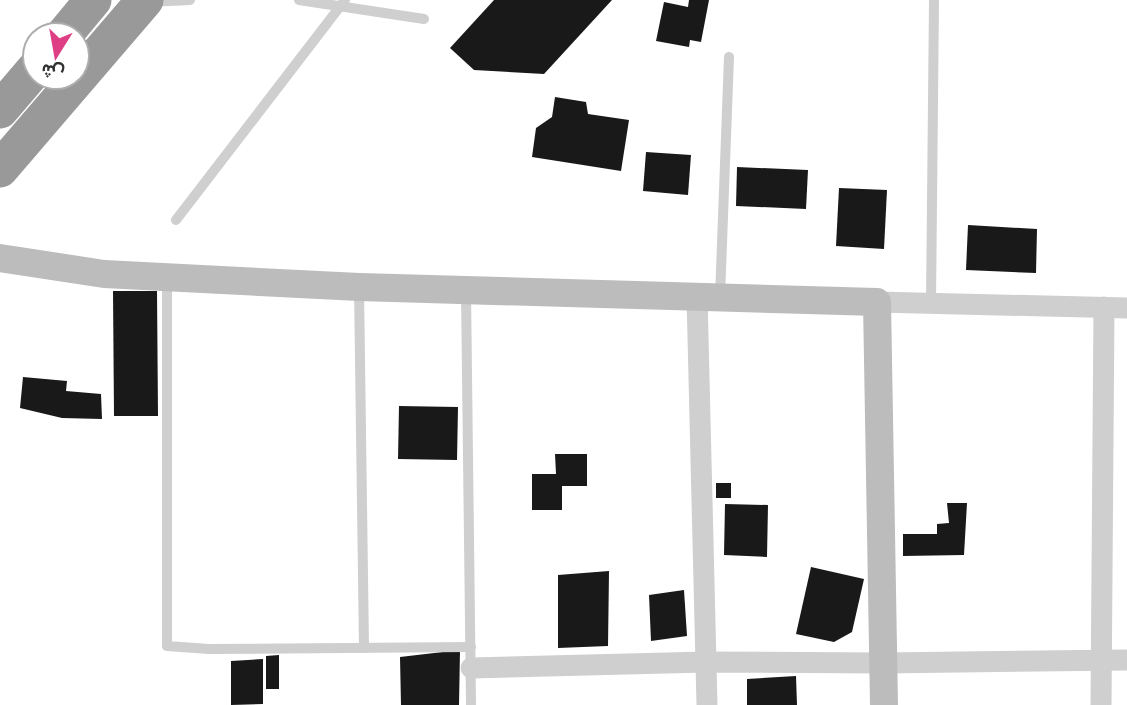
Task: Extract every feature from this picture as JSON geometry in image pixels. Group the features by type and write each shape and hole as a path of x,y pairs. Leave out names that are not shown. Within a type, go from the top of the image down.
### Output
{"highway":[{"path":"76,21 93,0"},
{"path":"0,169 143,1"},
{"path":"0,110 21,85"}],"street":[{"path":"0,258 104,274 359,287 1127,308"},
{"path":"707,705 708,296"},
{"path":"877,302 884,705"},
{"path":"1101,705 1104,307"},
{"path":"471,657 884,663 1127,660"}],"lane":[{"path":"143,1 190,0"},
{"path":"299,0 343,3 424,19"},
{"path":"931,303 934,0"},
{"path":"176,220 343,3"},
{"path":"708,296 730,57"},
{"path":"167,276 167,646 209,649 364,648 471,657"},
{"path":"359,287 364,648"},
{"path":"466,290 471,705"}],"building":[{"path":"494,0 612,0 544,74 474,70 450,48"},
{"path":"689,0 709,0 701,42 690,40 689,47 656,41 664,2 688,7"},
{"path":"555,97 586,102 588,114 629,120 621,171 532,157 536,128 552,117"},
{"path":"646,152 691,155 688,195 643,191"},
{"path":"737,167 808,170 806,209 736,206"},
{"path":"839,188 887,190 884,249 836,246"},
{"path":"968,225 1037,229 1036,273 966,270"},
{"path":"113,291 157,291 158,416 114,416"},
{"path":"23,377 67,381 66,391 101,394 102,419 62,418 20,408"},
{"path":"399,406 458,407 457,460 398,459"},
{"path":"555,454 587,454 587,486 562,486 562,510 532,510 532,474 556,474"},
{"path":"716,483 731,483 731,498 716,498"},
{"path":"947,503 967,503 964,555 903,556 903,534 937,534 937,524 949,523"},
{"path":"725,504 768,505 767,557 724,555"},
{"path":"811,567 864,579 852,632 834,642 796,634"},
{"path":"609,571 608,646 558,648 558,575"},
{"path":"684,590 687,636 651,641 649,595"},
{"path":"460,650 459,705 401,705 400,657"},
{"path":"279,655 279,689 266,689 266,656"},
{"path":"263,659 263,704 231,705 231,661"},
{"path":"796,676 797,705 747,705 747,679"}]}
